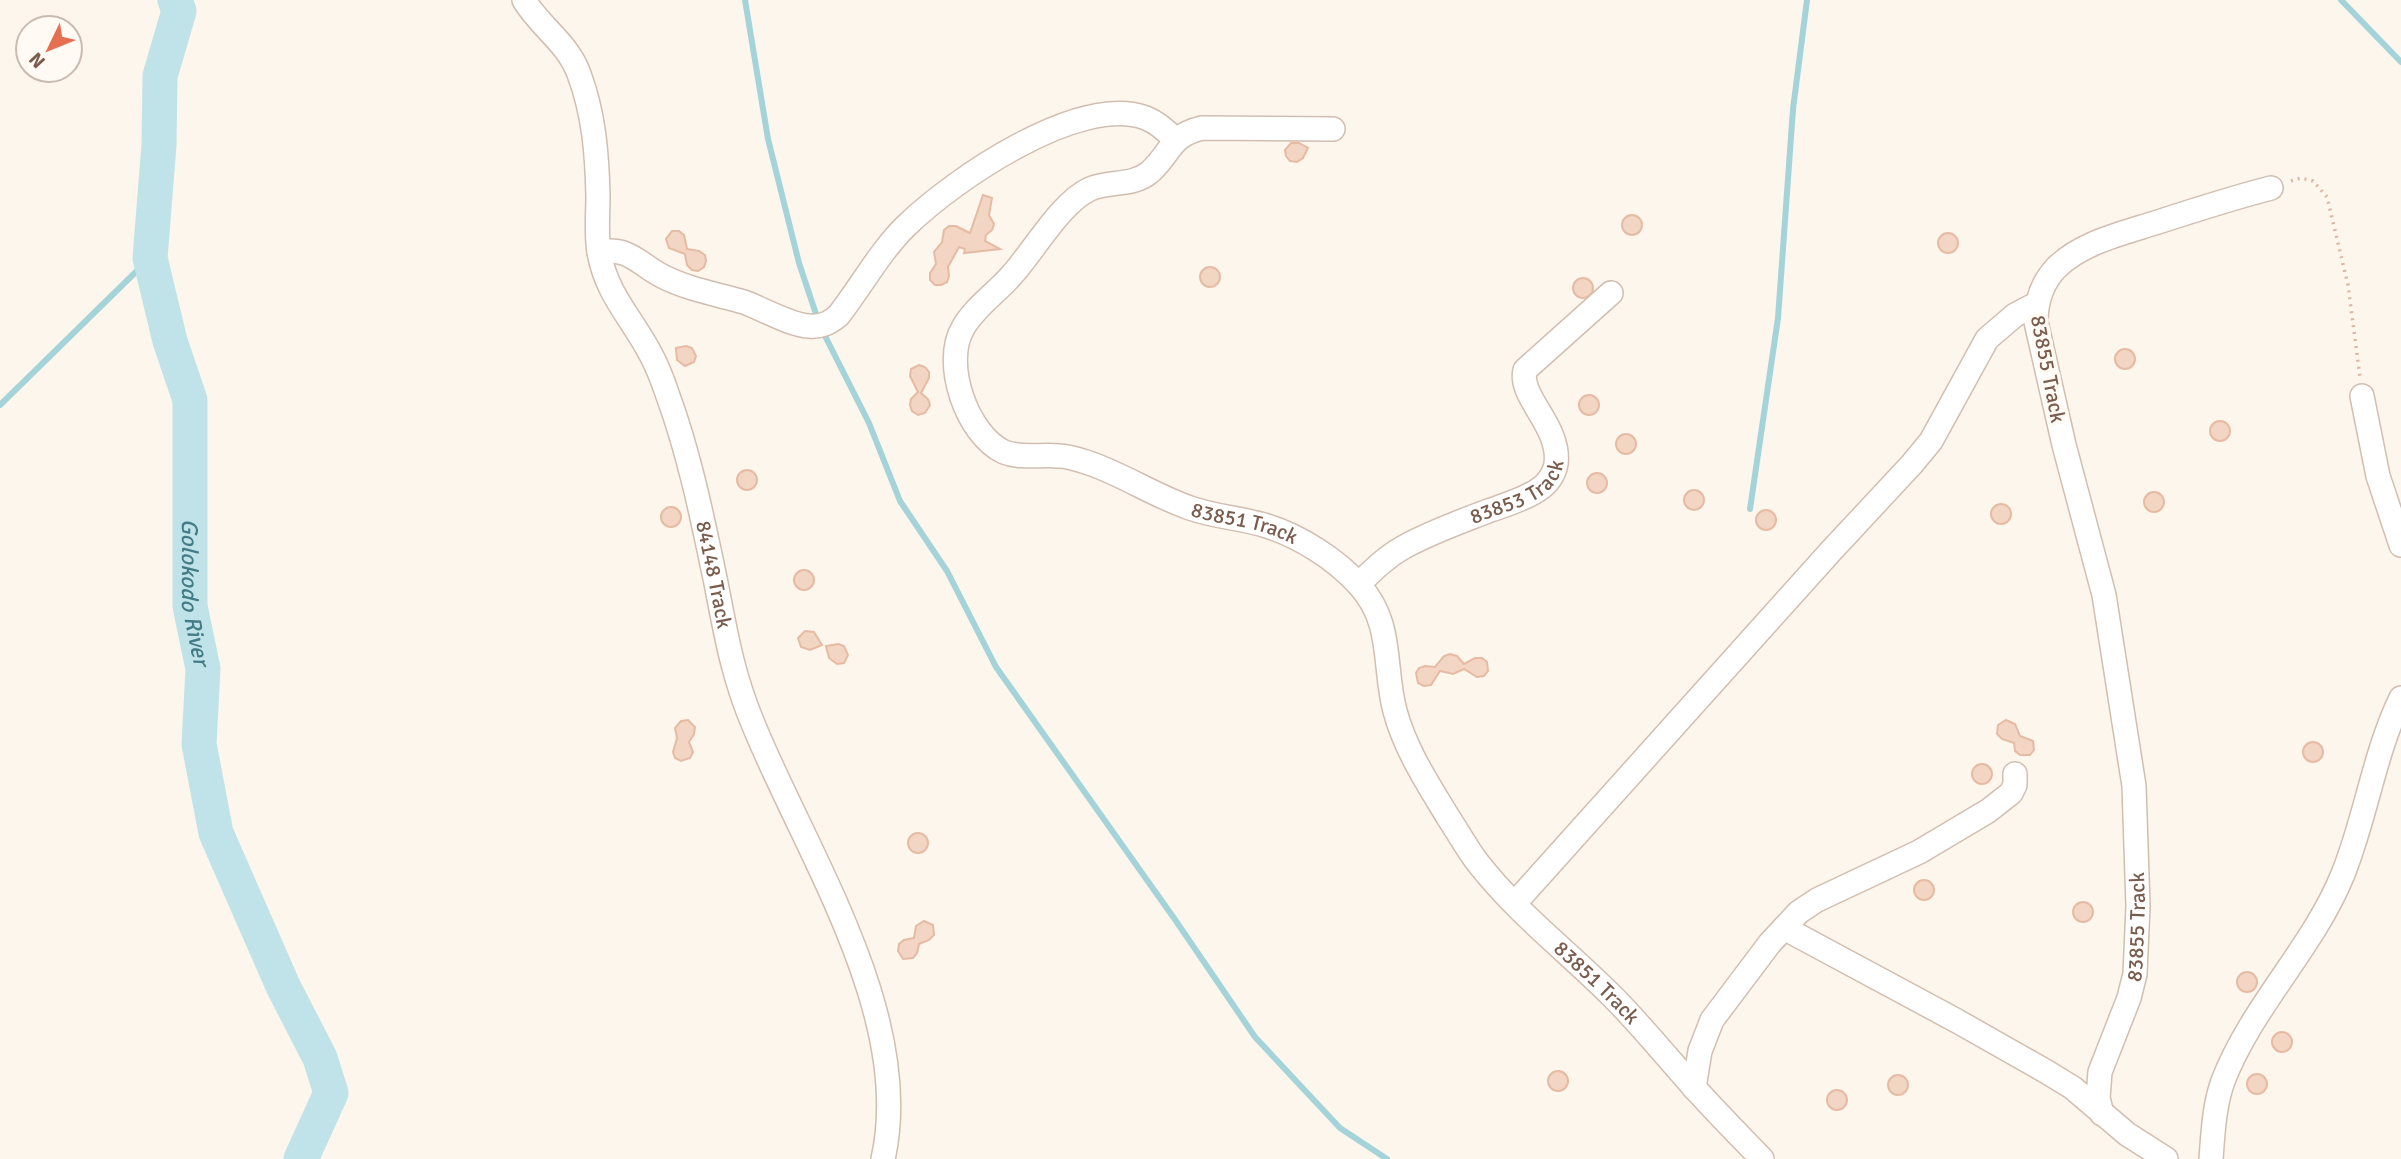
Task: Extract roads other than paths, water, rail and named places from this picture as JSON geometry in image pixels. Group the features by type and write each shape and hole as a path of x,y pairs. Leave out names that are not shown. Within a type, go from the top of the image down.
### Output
{"street":[{"name":"84148 Track","path":"524,0 568,52 586,93 596,144 599,252 614,298 649,351 668,397 698,505 735,679 754,729 801,826 847,931 878,1018 888,1087 883,1159"},
{"path":"599,252 625,252 662,276 806,326 820,326 829,324 838,316 907,225 991,162 1044,131 1069,121 1089,117 1145,117 1163,127 1175,140 1185,132 1202,128 1333,129"},
{"name":"83851 Track","path":"1175,140 1148,173 1134,181 1104,184 1079,196 1025,261 961,330 955,352 956,372 967,410 986,440 1004,452 1020,456 1059,456 1081,460 1194,510 1266,526 1310,545 1359,584 1372,603 1382,627 1388,649 1395,712 1414,760 1477,862 1515,903 1612,997 1762,1159"},
{"name":"83855 Track","path":"2102,1114 2098,1098 2101,1072 2129,998 2135,974 2138,906 2135,797 2104,595 2064,445 2036,322 2036,304 2057,267 2083,250 2115,236 2271,188"},
{"name":"83853 Track","path":"1359,584 1379,563 1405,546 1524,497 1546,483 1556,464 1555,446 1548,424 1526,386 1523,377 1525,370 1611,293"},
{"path":"1515,903 1831,551 1913,464 1931,441 1987,339 2015,315 2036,304"},
{"path":"2362,396 2378,476 2401,545"},
{"path":"2211,1159 2214,1118 2222,1083 2262,1006 2325,909 2343,874 2381,748 2401,698"},
{"path":"1694,1088 1700,1051 1712,1020 1799,912 1817,900 1919,852 1988,811 2011,793 2015,785 2015,774"},
{"path":"1784,928 2004,1046 2073,1088 2102,1114 2166,1159"}],"waterway":[{"name":"Golokodo River","path":"175,0 179,11 160,76 159,145 150,258 170,341 190,400 190,606 203,669 199,744 216,833 283,986 320,1058 331,1093 301,1159"},
{"path":"745,0 768,139 799,263 818,320"},
{"path":"1750,509 1778,318 1793,109 1807,0"},
{"path":"2341,0 2401,62"},
{"path":"0,405 150,258"},
{"path":"822,330 869,423 900,501 947,571 996,667 1255,1037 1340,1128 1387,1159"}]}
